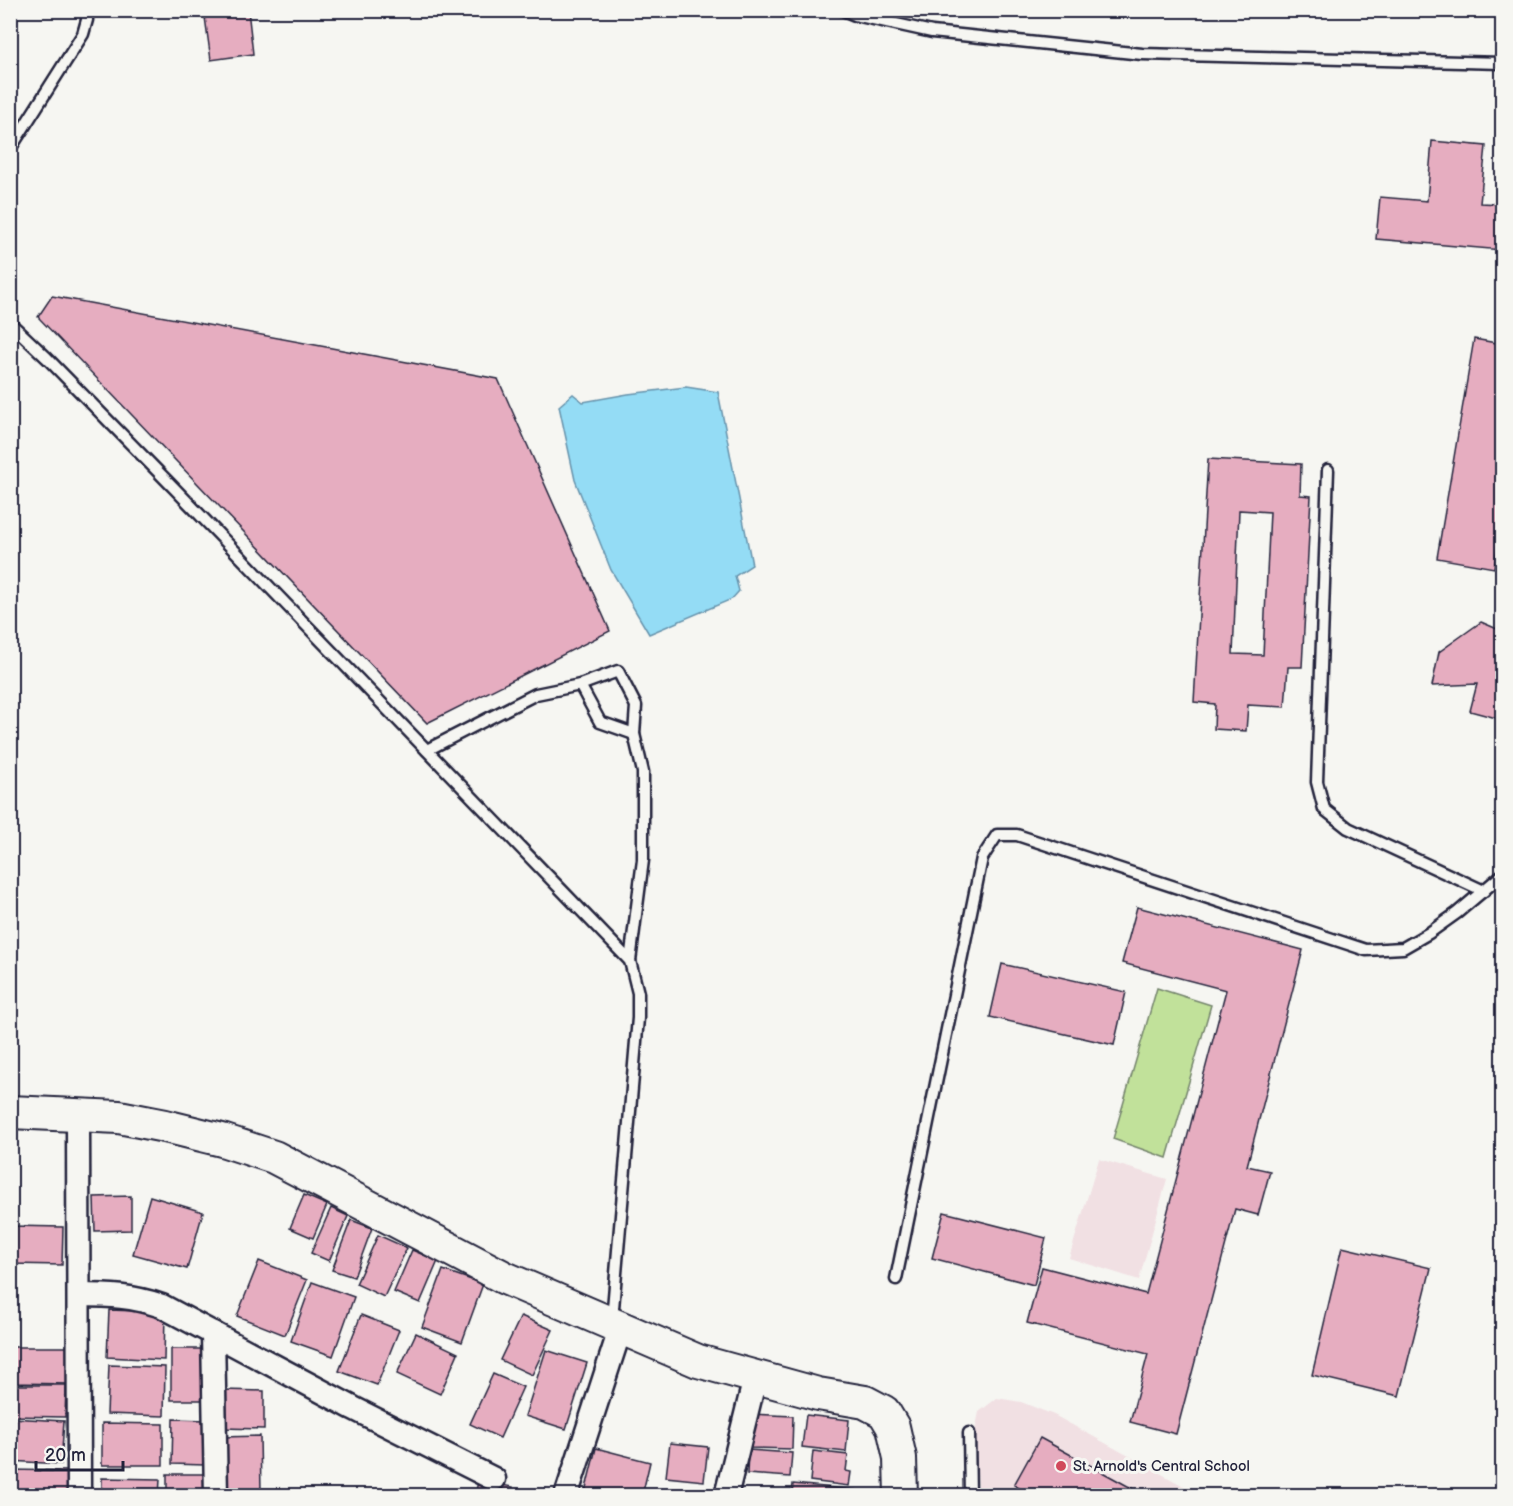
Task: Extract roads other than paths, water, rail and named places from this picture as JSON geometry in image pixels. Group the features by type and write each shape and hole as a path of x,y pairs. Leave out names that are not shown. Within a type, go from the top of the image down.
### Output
{"street":[{"path":"10,1112 119,1117 222,1140 274,1157 505,1278 698,1361 818,1394 864,1402 884,1412 894,1427 900,1458 902,1496"},
{"path":"78,1116 79,1496"},
{"path":"79,1295 117,1295 162,1306 494,1479"},
{"path":"566,1496 616,1325"},
{"path":"213,1333 216,1496"},
{"path":"726,1496 755,1378"}],"lane":[{"path":"10,149 83,34 87,10"},
{"path":"843,10 855,15 932,32 1142,54 1503,63"},
{"path":"10,323 103,415 630,961"},
{"path":"1328,470 1317,782 1324,809 1348,828 1484,891"},
{"path":"427,750 536,694 580,685 618,671 636,706 634,734 643,772 643,860 630,961 638,993 638,1018 616,1325"},
{"path":"580,685 600,722 634,734"},
{"path":"896,1279 982,858 997,835 1017,835 1366,950 1403,948 1457,913 1503,875"},
{"path":"969,1433 970,1496"}],"water":[{"path":"686,387 718,392 752,565 735,576 739,591 732,599 649,634 611,570 575,480 559,406 573,394 583,402"}],"place":[{"name":"St. Arnold's Central School","path":"1061,1466"}]}
